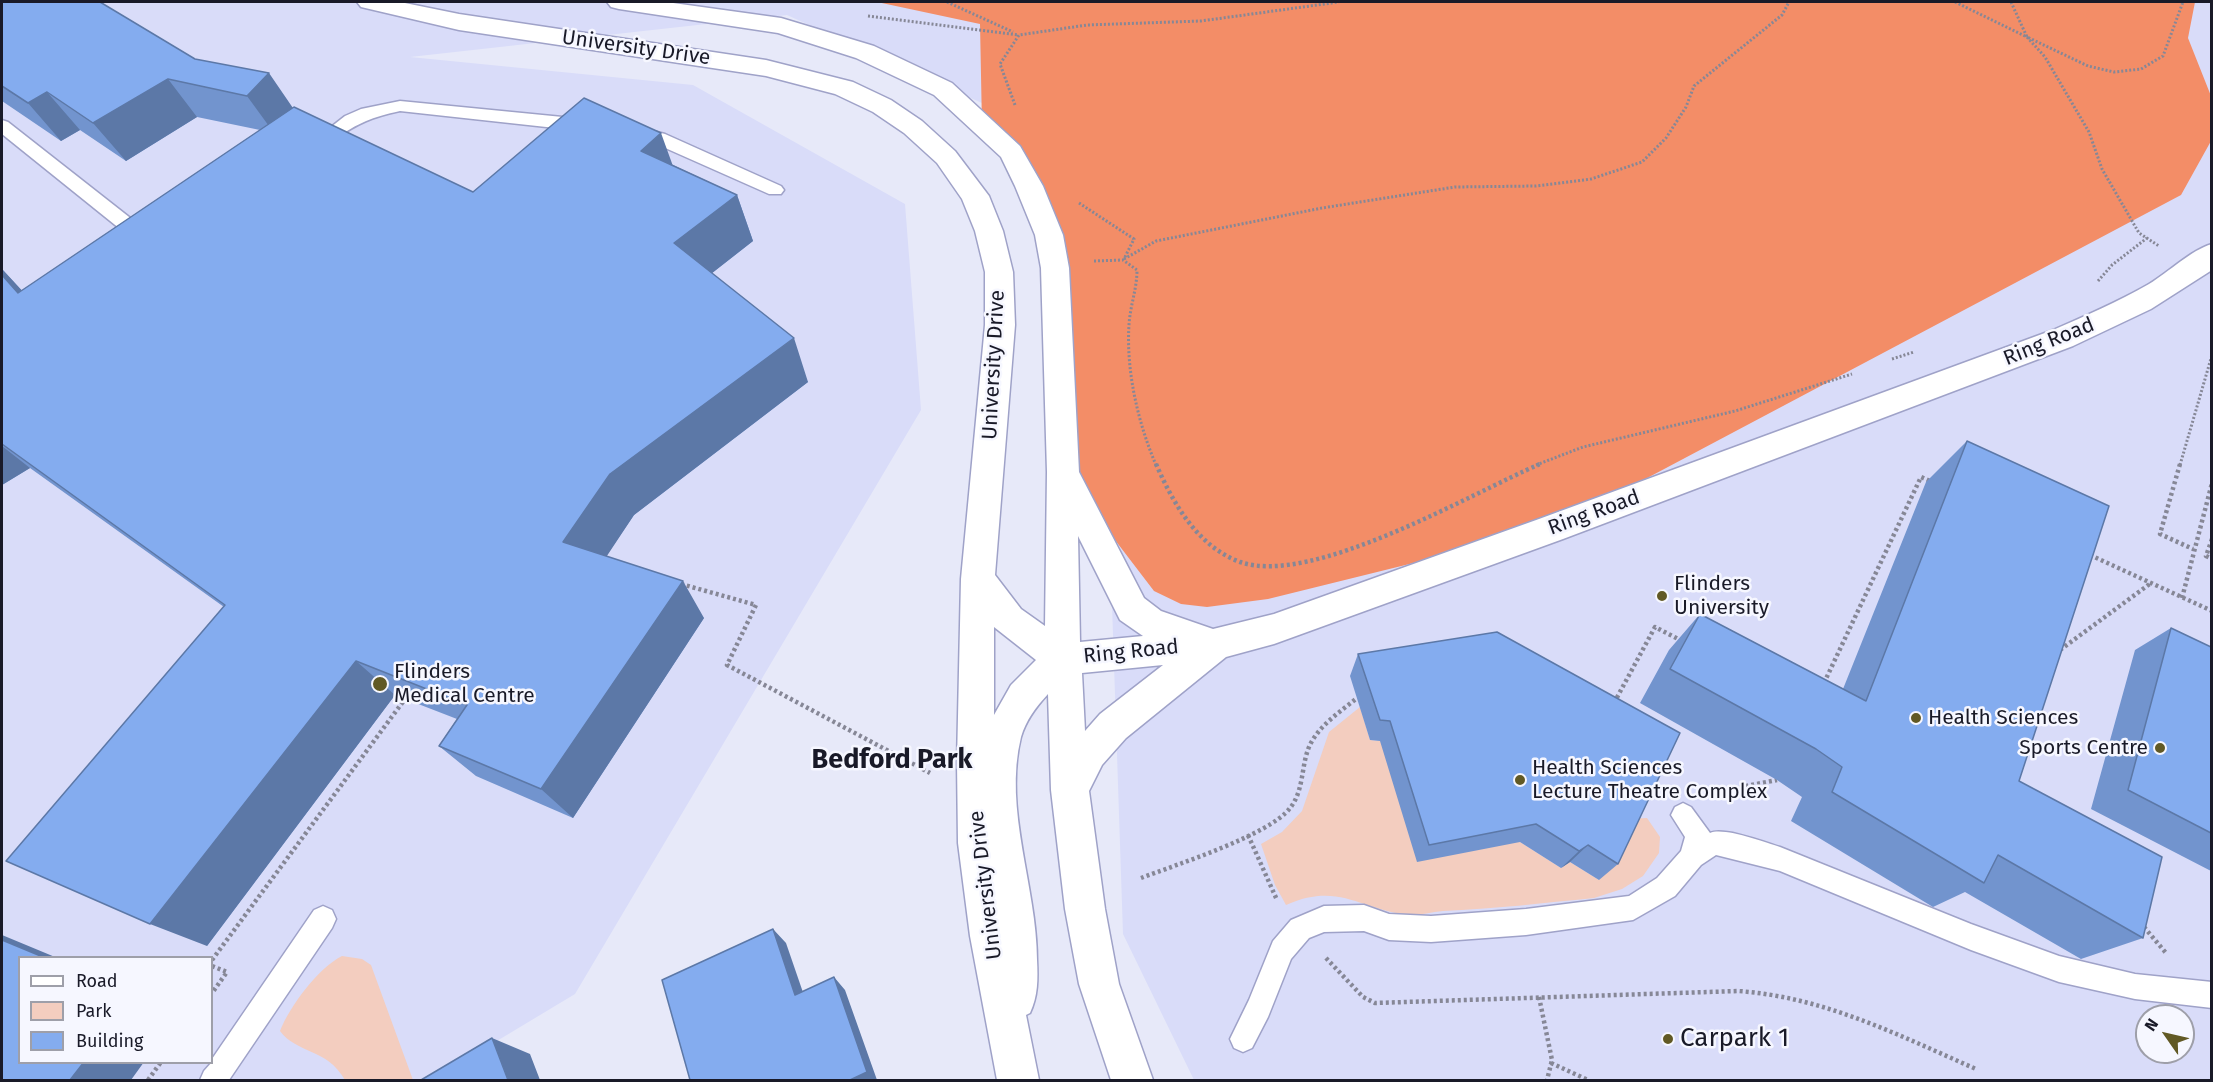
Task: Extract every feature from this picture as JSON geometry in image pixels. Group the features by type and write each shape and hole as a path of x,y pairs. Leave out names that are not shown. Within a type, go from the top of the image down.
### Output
{"street":[{"name":"University Drive","path":"369,2 459,22 691,55 802,75 844,88 882,106 913,127 946,157 975,196 989,231 999,272 1000,325 978,579 977,843 990,936 1017,1072"},
{"name":"University Drive","path":"619,2 781,26 865,52 943,89 1011,152 1029,186 1049,235 1055,268 1063,472 1061,601 1070,790 1085,909 1099,984 1132,1080"},
{"name":"Ring Road","path":"978,579 1009,620 1063,659 1216,644 1285,626 2063,338 2129,308 2204,261"},
{"path":"1063,472 1132,609 1150,623 1216,644"},
{"path":"1070,790 1089,753 1113,726 1216,644"},
{"path":"1017,1072 1017,944 1001,819 998,772 1003,738 1012,713 1032,684 1063,659"}],"lane":[{"path":"304,153 351,120 367,113 400,106 597,127"},
{"path":"2,126 162,253"},
{"path":"620,129 659,138 775,190"},
{"path":"1683,814 1698,834 1692,857"},
{"path":"1243,1039 1259,1008 1282,950 1300,929 1324,918 1364,918 1389,927 1431,929 1526,922 1633,908 1666,887 1692,857 1714,843 1744,847 1788,860 1958,931 2060,969 2166,991 2211,995"},
{"path":"213,1080 323,919"}],"path":[{"path":"947,2 1019,35 1088,25 1202,21 1339,2"},
{"path":"1123,260 1156,241 1322,208 1455,187 1536,186 1591,179 1642,162 1666,138 1686,107 1694,86 1759,31 1782,15 1789,2"},
{"path":"1955,2 2088,66 2114,72 2141,69 2163,56 2183,2"},
{"path":"2011,2 2027,37 2045,57 2063,85 2089,132 2102,169 2139,233 2204,261"},
{"path":"1016,108 1000,64 1019,35"},
{"path":"1077,202 1091,213 1121,227 1134,239 1123,260"},
{"path":"2097,281 2112,265 2147,238"},
{"path":"1055,268 1104,258 1123,260 1137,270 1138,288 1131,307 1129,332 1136,398 1145,434 1158,468 1183,514 1203,539 1226,555 1254,566 1291,566 1348,550 1572,451 1793,395 1858,372"},
{"path":"1887,362 1924,349"},
{"path":"2193,549 2160,534 2211,355"},
{"path":"1822,688 1921,477 1931,482"},
{"path":"2182,598 2211,483"},
{"path":"2211,539 2206,556 2211,559"},
{"path":"2088,554 2211,611"},
{"path":"679,583 756,605 727,665 930,773"},
{"path":"2058,652 2151,583"},
{"path":"1610,711 1655,627 1686,644"},
{"path":"1141,878 1248,835 1283,816 1297,796 1309,747 1317,734 1357,698"},
{"path":"213,959 405,699"},
{"path":"2141,921 2145,930 2173,960"},
{"path":"213,966 226,972 213,992"},
{"path":"1375,1004 1737,991 1777,994 1848,1014 1976,1069"},
{"path":"1539,997 1552,1060 1547,1080"},
{"path":"1551,1063 1588,1080"},
{"path":"148,1080 160,1064"}],"shaded area":[{"name":"Flinders University","path":"2,2 2211,2 2211,1080 1194,1080 1123,934 1100,245 1046,132 787,15 410,57 693,85 905,204 921,410 575,994 432,1080 2,1080"},
{"path":"877,2 2195,2 2188,38 2211,96 2211,141 2181,195 1551,529 1268,599 1207,607 1181,604 1154,591 1063,472 1049,235 982,126 980,24"}],"green space":[{"path":"1360,707 1370,740 1380,741 1520,842 1561,868 1570,862 1599,880 1629,819 1647,818 1660,837 1659,853 1643,876 1622,889 1594,898 1419,915 1393,912 1336,897 1305,898 1286,905 1275,885 1261,844 1282,832 1302,811 1329,732"},
{"path":"342,956 362,959 371,965 413,1080 345,1080 330,1062 295,1044 280,1031 291,1010 314,978"}],"building":[{"path":"2,2 100,2 195,59 269,73 247,96 168,79 93,123 47,92 28,103 2,86"},
{"path":"584,98 661,133 641,151 737,195 674,243 794,338 610,474 563,542 683,581 541,789 439,746 467,705 356,661 150,924 6,861 225,605 2,444 2,275 18,293 294,107 473,192"},
{"path":"1967,441 2109,506 2019,781 2162,857 2143,938 1998,855 1984,883 1832,792 1842,767 1816,749 1670,669 1700,614 1866,701"},
{"path":"2171,628 2211,647 2211,833 2128,790"},
{"name":"Health Sciences Lecture Theatre Complex","path":"1497,632 1680,733 1618,864 1588,845 1579,851 1536,824 1429,845 1390,721 1380,720 1358,654"},
{"path":"773,929 795,995 834,977 867,1072 850,1080 690,1080 662,980"},
{"path":"2,940 41,956 18,956 18,1064 82,1064 70,1080 2,1080"},
{"path":"492,1038 508,1080 421,1080"}],"place":[{"name":"Flinders University","path":"1662,596"},
{"name":"Flinders Medical Centre","path":"380,684"},
{"name":"Health Sciences","path":"1916,718"},
{"name":"Sports Centre","path":"2160,748"},
{"name":"Health Sciences Lecture Theatre Complex","path":"1520,780"},
{"name":"Carpark 1","path":"1668,1039"}],"district":[{"name":"Bedford Park","path":"892,760"}]}
